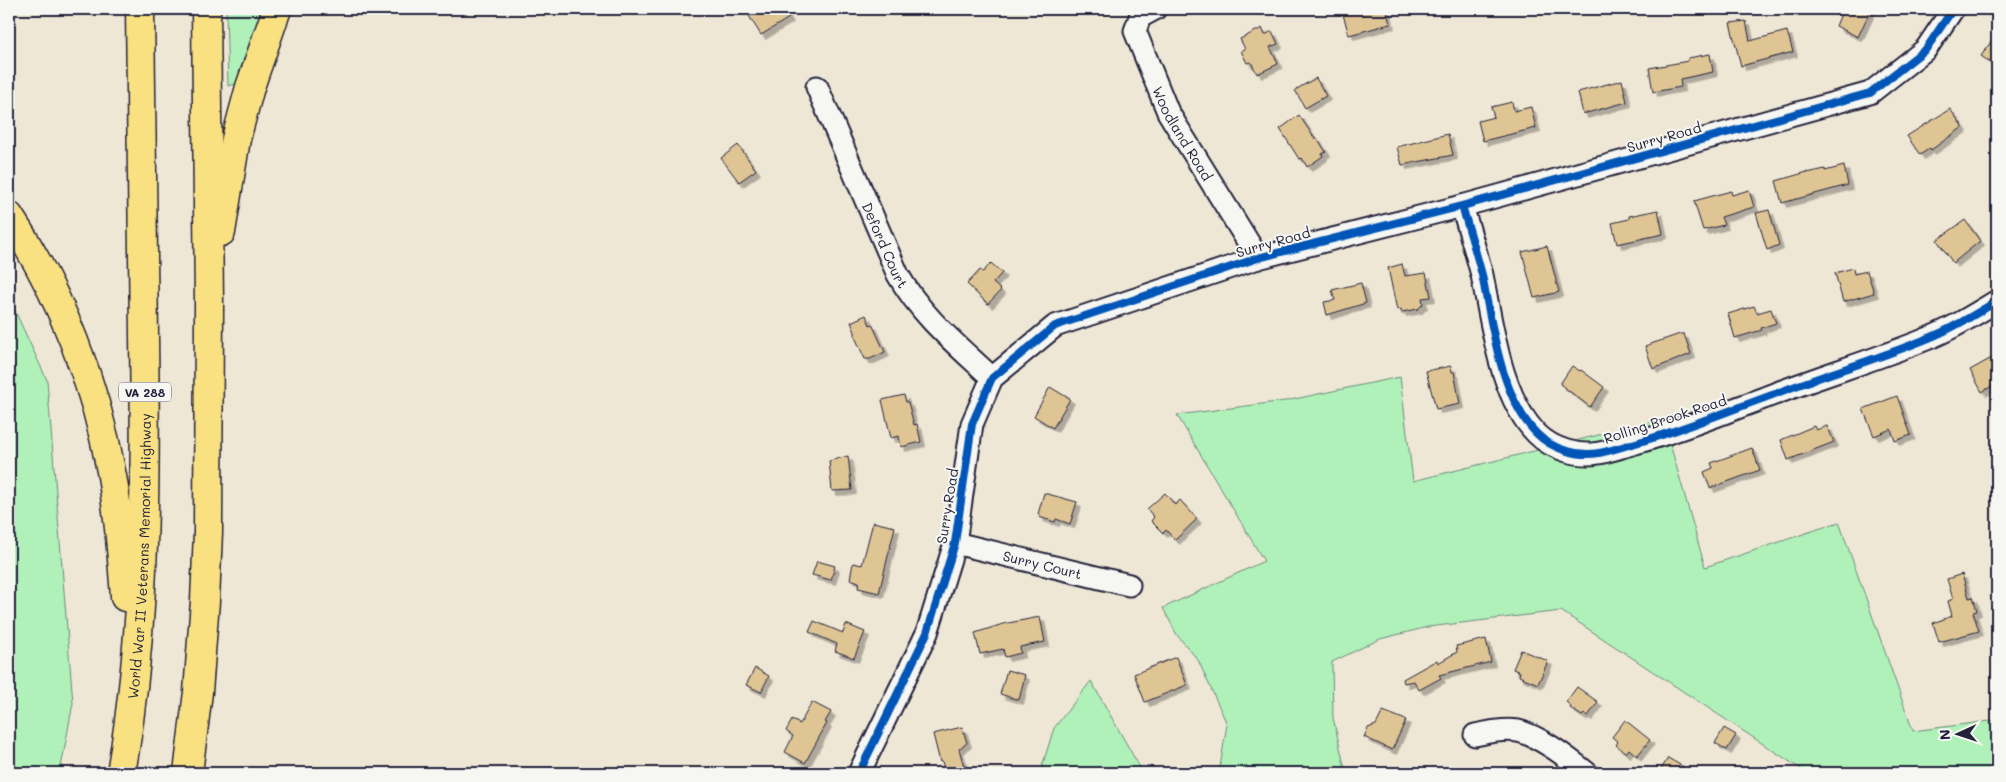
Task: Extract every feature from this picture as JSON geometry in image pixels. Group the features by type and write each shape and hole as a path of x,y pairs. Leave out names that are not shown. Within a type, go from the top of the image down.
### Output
{"highway":[{"name":"World War II Veterans Memorial Highway","path":"121,773 129,729 138,632 142,546 145,400 140,9"},
{"path":"188,773 198,692 205,601 208,512 209,305 206,9"},
{"path":"209,305 236,140 250,87 277,9"},
{"path":"9,216 37,261 61,313 96,408 114,487 120,526 125,600 138,632"}],"street":[{"name":"Woodland Road","path":"1155,9 1140,17 1135,31 1168,112 1258,258"},
{"name":"Surry Road","path":"859,773 927,633 955,543 972,424 992,378 1055,326 1258,258 1462,206 1870,92 1926,49 1953,9"},
{"name":"Deford Court","path":"817,87 898,275 928,318 992,378"},
{"name":"Rolling Brook Road","path":"1462,206 1481,273 1499,360 1509,387 1526,420 1537,434 1564,450 1581,454 1599,453 1655,438 1925,340 1997,301"},
{"name":"Surry Court","path":"955,543 1129,584"},
{"path":"1475,735 1496,730 1517,731 1534,737 1587,773"}],"green space":[{"path":"226,9 265,9 248,48 236,84 228,86"},
{"path":"9,298 47,380 73,703 60,773 9,773"},
{"path":"1400,377 1413,481 1663,419 1705,567 1839,522 1913,731 1997,720 1997,773 1807,773 1561,611 1428,627 1380,639 1332,662 1333,718 1346,773 1219,773 1227,724 1198,660 1177,635 1163,608 1264,561 1177,415 1285,401"},
{"path":"1091,681 1143,773 1040,773 1054,728"}],"building":[{"path":"761,9 784,9 789,18 761,35 749,16"},
{"path":"1351,9 1386,9 1390,24 1349,35 1342,11"},
{"path":"1843,9 1871,9 1858,37 1836,26"},
{"path":"1746,21 1750,41 1787,31 1793,52 1741,66 1730,23"},
{"path":"1262,28 1265,35 1272,31 1278,44 1270,47 1278,64 1257,74 1251,62 1247,63 1241,51 1245,49 1240,39"},
{"path":"1997,33 1997,67 1981,56"},
{"path":"1710,54 1713,72 1680,79 1681,87 1653,92 1649,68 1688,61 1688,58"},
{"path":"1316,78 1326,96 1305,108 1295,90"},
{"path":"1622,80 1627,102 1583,114 1578,92"},
{"path":"1512,102 1514,111 1531,107 1536,128 1483,141 1478,121 1494,117 1491,107"},
{"path":"1950,109 1963,127 1931,150 1930,148 1920,155 1907,136"},
{"path":"1299,115 1326,152 1307,167 1302,158 1299,159 1280,129"},
{"path":"1448,134 1453,155 1402,165 1397,147"},
{"path":"738,145 756,170 739,182 721,158"},
{"path":"1844,166 1848,185 1782,203 1776,181 1807,172 1825,169 1825,171"},
{"path":"1749,190 1754,207 1721,217 1724,225 1703,230 1694,201 1731,191 1732,195"},
{"path":"1658,210 1663,234 1617,244 1612,223 1629,219 1629,216"},
{"path":"1769,210 1779,245 1767,250 1756,213"},
{"path":"1965,220 1980,241 1953,263 1937,240"},
{"path":"1547,246 1559,292 1534,298 1522,252"},
{"path":"991,263 1002,273 993,283 1001,290 988,304 967,284 980,270 983,272"},
{"path":"1402,264 1405,276 1426,273 1431,297 1422,298 1423,304 1418,309 1402,312 1401,309 1397,310 1388,268"},
{"path":"1853,268 1854,274 1867,271 1874,293 1843,302 1835,273"},
{"path":"1361,283 1366,303 1327,315 1324,302 1335,300 1332,290"},
{"path":"1754,306 1757,313 1771,309 1776,323 1761,328 1762,330 1735,338 1728,314"},
{"path":"866,315 885,352 870,359 865,359 855,337 851,322"},
{"path":"1684,334 1691,354 1653,369 1645,346"},
{"path":"1997,355 1997,383 1982,392 1970,370"},
{"path":"1451,366 1452,372 1454,372 1460,404 1436,409 1426,371"},
{"path":"1572,366 1581,370 1604,387 1590,407 1560,384"},
{"path":"1050,387 1070,399 1053,428 1034,416"},
{"path":"904,395 906,402 908,402 914,425 917,424 921,442 901,447 899,436 891,438 882,400"},
{"path":"1897,396 1911,435 1895,441 1891,429 1874,436 1863,409"},
{"path":"1814,426 1816,430 1827,426 1834,442 1788,460 1781,440"},
{"path":"1752,448 1760,470 1710,488 1704,472 1713,468 1711,463"},
{"path":"848,456 852,490 832,491 829,461"},
{"path":"1044,493 1077,502 1070,524 1056,519 1055,522 1039,517 1040,515 1038,514"},
{"path":"1165,493 1175,505 1180,500 1197,519 1175,540 1166,530 1163,533 1151,521 1154,517 1147,509"},
{"path":"873,522 895,527 879,593 858,588 859,582 850,579 853,563 862,565"},
{"path":"817,561 835,566 831,580 812,575"},
{"path":"1962,574 1969,598 1973,597 1977,611 1973,612 1979,631 1939,642 1933,623 1952,616 1948,601 1953,599 1947,579"},
{"path":"1040,617 1045,642 1020,647 1021,653 1005,657 1003,649 980,654 975,633 1003,624"},
{"path":"814,621 843,633 846,624 865,632 854,658 835,651 837,644 809,632"},
{"path":"1486,639 1491,662 1439,675 1441,678 1419,690 1414,681 1404,683 1403,679 1437,660 1438,663 1457,652 1456,646"},
{"path":"1521,650 1548,661 1538,684 1519,676 1520,672 1513,669"},
{"path":"1176,657 1187,685 1145,702 1134,674"},
{"path":"755,668 769,676 761,692 746,685"},
{"path":"1007,670 1025,675 1019,700 1000,694"},
{"path":"1577,687 1598,702 1588,716 1584,714 1582,716 1570,708 1571,706 1566,702"},
{"path":"812,702 831,712 805,763 785,752 793,736 786,731 792,720 800,724"},
{"path":"1383,711 1406,720 1392,750 1364,737 1368,728 1376,725"},
{"path":"1625,720 1650,740 1637,756 1629,749 1626,753 1616,745 1618,742 1612,737"},
{"path":"962,727 967,743 959,749 965,770 945,773 942,761 940,762 933,734"},
{"path":"1724,728 1736,735 1727,750 1715,743"},
{"path":"1668,758 1694,773 1659,773"}],"cycle path":[{"path":"859,773 927,633 955,543 972,424 992,378 1055,326 1258,258 1462,206 1870,93 1926,49 1953,9"},
{"path":"1462,206 1482,275 1499,359 1514,400 1524,419 1537,434 1550,444 1574,453 1599,453 1698,423 1934,336 1997,301"}]}
